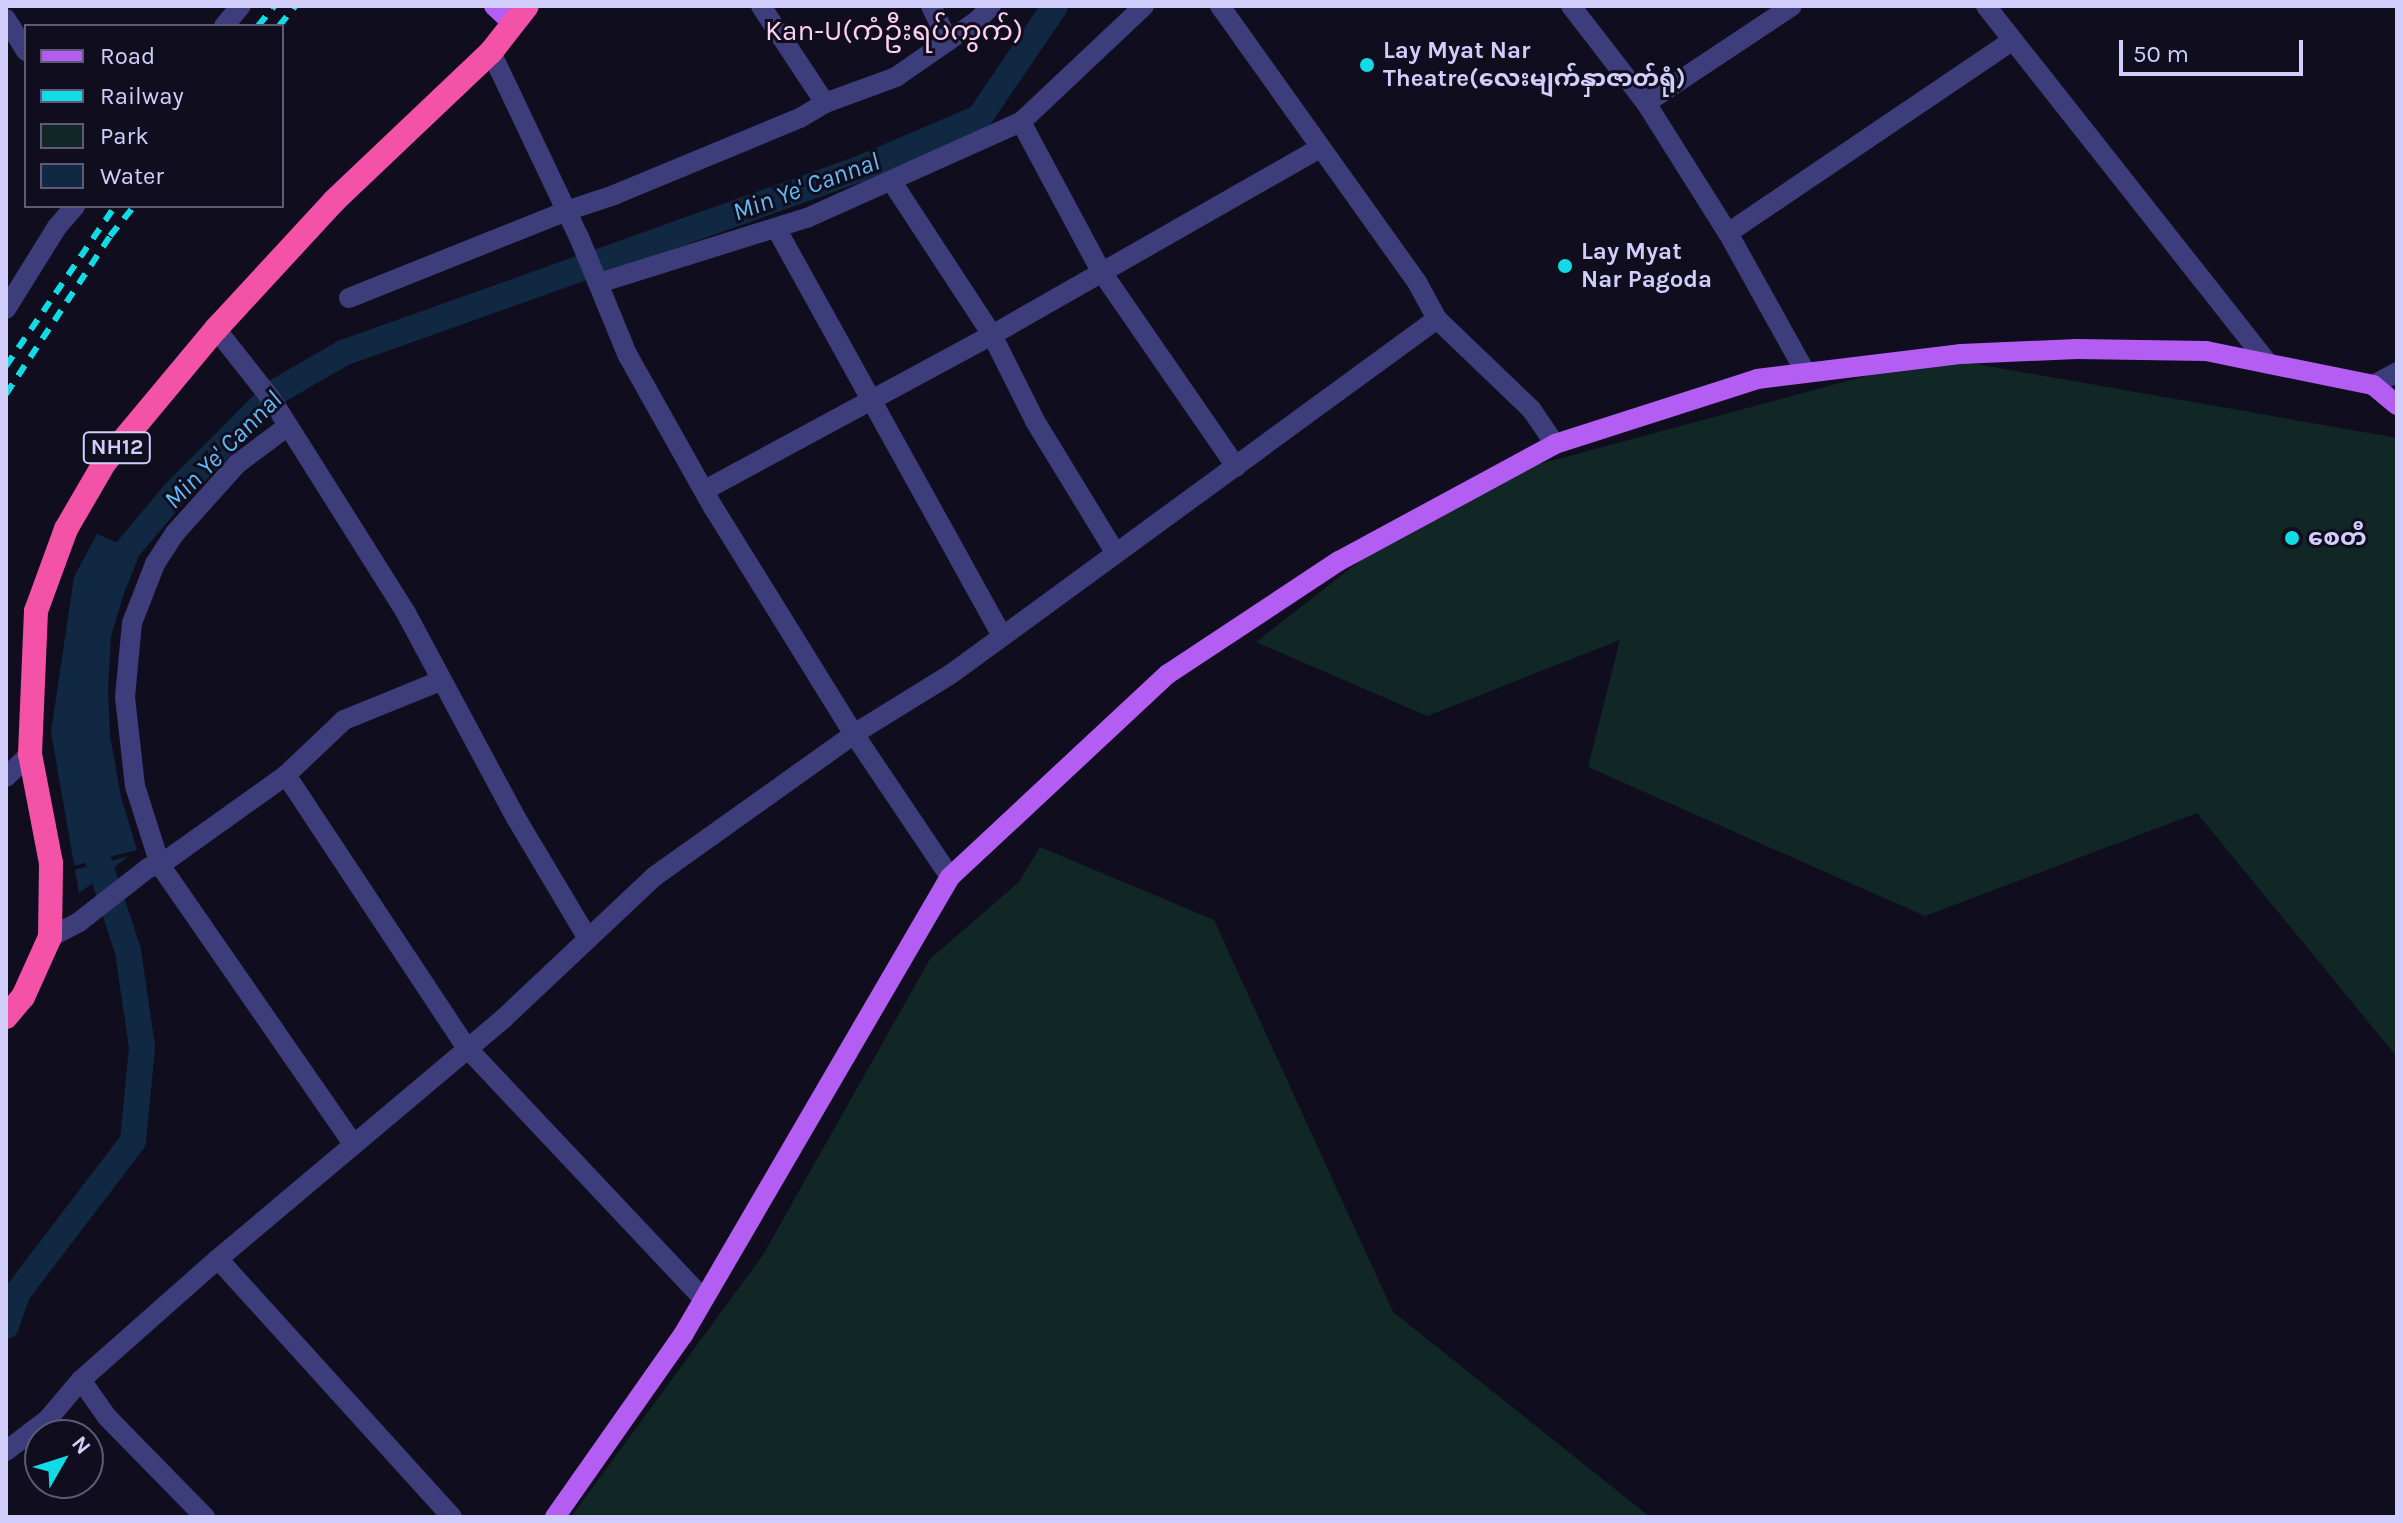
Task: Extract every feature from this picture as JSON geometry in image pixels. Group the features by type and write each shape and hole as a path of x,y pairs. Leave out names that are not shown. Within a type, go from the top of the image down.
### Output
{"highway":[{"name":"NH12","path":"6,1017 23,997 50,937 51,863 30,754 36,611 66,529 105,462 216,329 334,201 491,52 511,12"}],"main road":[{"path":"555,1517 683,1335 702,1297 950,877 1168,674 1339,561 1555,444 1757,379 1961,354 2077,349 2206,351 2373,385 2397,405"}],"street":[{"path":"761,6 825,103"},
{"path":"931,6 948,41"},
{"path":"349,298 566,211 614,195 800,118 825,103 896,77 991,6"},
{"path":"595,277 776,228 892,182 1021,122 1144,6"},
{"path":"1220,6 1417,282 1437,319 1531,409 1555,444"},
{"path":"1571,6 1646,103 1728,233 1806,373"},
{"path":"1646,103 1792,6"},
{"path":"1986,6 2269,364"},
{"path":"225,24 237,7"},
{"path":"6,19 24,48"},
{"path":"1728,233 2013,40"},
{"path":"491,52 579,237 627,354 705,490 854,734 950,877"},
{"path":"1021,122 1101,271 1236,467"},
{"path":"705,490 992,335 1320,148"},
{"path":"892,182 992,335 1035,421 1115,552"},
{"path":"6,309 57,227 73,208"},
{"path":"776,228 1002,635"},
{"path":"6,1451 48,1419 81,1380 218,1259 503,1019 655,876 854,734 951,674 1437,319"},
{"path":"216,329 272,400 406,613 440,681 587,937"},
{"path":"2373,385 2397,372"},
{"path":"288,426 237,464 175,533 155,564 132,623 125,697 133,771 154,866 353,1144"},
{"path":"50,937 79,922 286,775 344,720 440,681"},
{"path":"6,777 30,754"},
{"path":"286,775 467,1048 702,1297"},
{"path":"218,1259 452,1517"},
{"path":"81,1380 107,1417 205,1517"}],"green space":[{"path":"1936,357 2397,438 2397,1057 2197,813 1925,916 1588,767 1620,640 1427,716 1256,642 1455,487"},
{"path":"1040,847 1214,920 1393,1312 1650,1517 571,1517 763,1255 930,959 1019,882"}],"water":[{"path":"97,534 137,551 111,636 108,689 110,735 121,797 137,850 79,893 51,732 74,577"}],"pier":[{"path":"137,850 138,854 68,871 67,867"}],"waterway":[{"name":"Min Ye' Cannal","path":"116,579 127,550 173,495 274,393 343,353 857,170 979,118 1055,6"},
{"name":"Min Ye' Cannal","path":"6,1326 18,1292 133,1141 142,1047 128,951 92,841"}],"railway":[{"path":"260,24 274,6"},
{"path":"281,24 295,6"},
{"path":"6,366 114,208"},
{"path":"6,394 110,236 132,208"}],"place":[{"name":"Lay Myat Nar Theatre(လေးမျက်နှာဇာတ်ရုံ)","path":"1367,65"},
{"name":"Lay Myat Nar Pagoda","path":"1565,266"},
{"name":"စေတီ","path":"2292,538"}],"district":[{"name":"Kan-U(ကံဦးရပ်ကွက်)","path":"894,31"}]}
